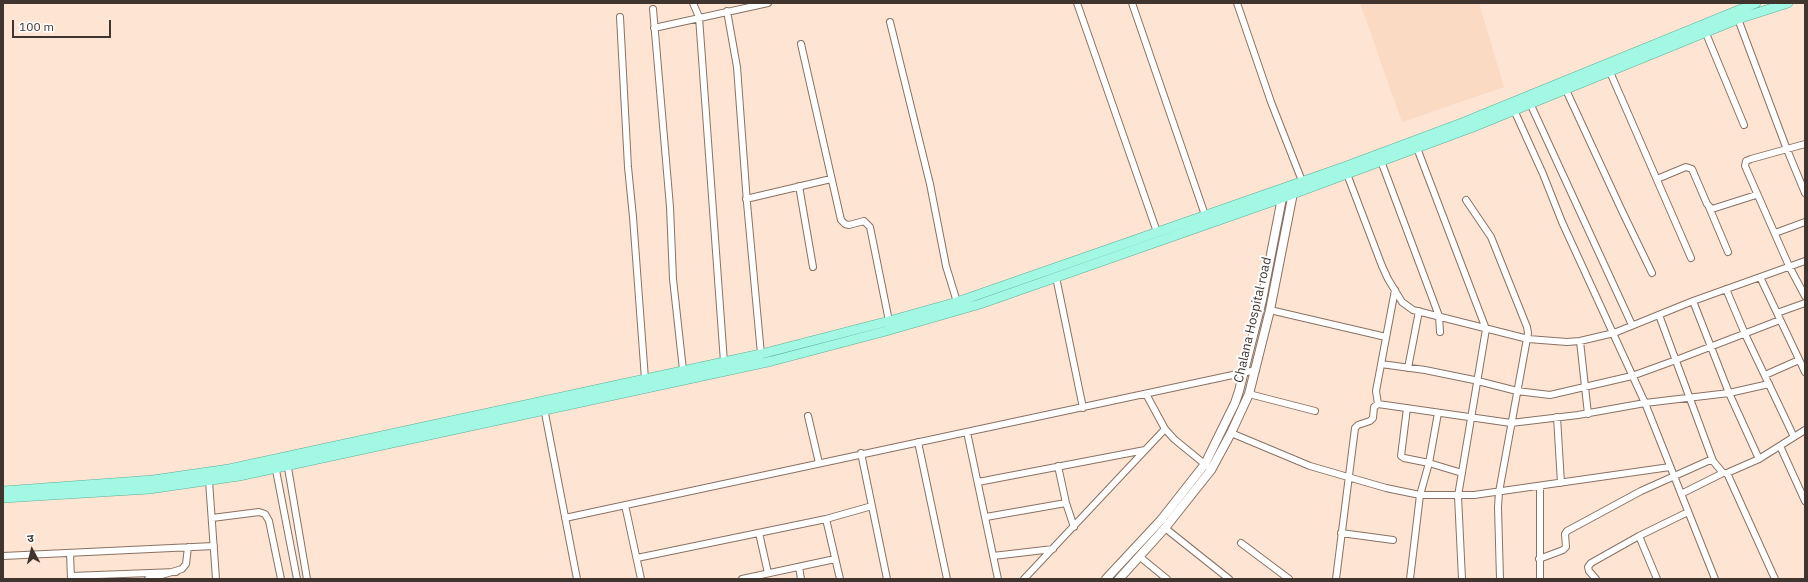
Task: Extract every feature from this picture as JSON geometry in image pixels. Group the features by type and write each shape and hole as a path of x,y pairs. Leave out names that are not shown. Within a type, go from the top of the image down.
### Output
{"main road":[{"path":"3,498 125,491 208,481 286,461 543,405 802,353 980,304 1282,193 1462,123 1528,100 1756,3"},
{"path":"1297,186 1347,174 1417,148 1514,110 1528,100 1566,90 1738,19 1788,3"},
{"path":"543,405 683,370 761,354 957,302 1157,232 1282,193"},
{"path":"3,491 153,480 274,464"}],"street":[{"path":"694,3 698,17 724,362"},
{"path":"654,28 698,17 768,3"},
{"path":"1077,3 1157,232"},
{"path":"1132,3 1205,216"},
{"path":"1237,3 1271,102 1297,186"},
{"path":"653,9 670,207 673,279 683,370"},
{"path":"727,11 737,67 746,199 761,354"},
{"path":"620,17 628,167 645,379"},
{"path":"1738,19 1787,150 1802,180 1805,193"},
{"path":"890,22 928,178 946,266 957,302"},
{"path":"1706,32 1744,125"},
{"path":"801,44 841,220 848,225 864,221 870,227 889,321"},
{"path":"1610,72 1691,258"},
{"path":"1566,90 1652,273"},
{"path":"1528,100 1632,325"},
{"path":"1514,110 1543,174 1562,222 1645,403 1715,579"},
{"path":"1805,144 1746,162 1744,166 1789,266 1805,296"},
{"path":"1417,148 1486,329 1458,496 1462,579"},
{"path":"1381,161 1439,316 1440,332"},
{"path":"1657,179 1681,169 1692,169 1728,252"},
{"path":"1347,174 1382,266 1402,302 1413,310 1528,339 1554,342 1580,341 1614,333 1726,288 1805,261"},
{"path":"746,199 831,179"},
{"path":"799,186 813,267"},
{"name":"Chalana Hospital road","path":"1119,579 1165,528 1208,467 1231,433 1249,394 1270,310 1278,265 1297,186"},
{"name":"Chalana Hospital road","path":"1106,579 1208,467 1235,403 1243,374 1262,300 1282,193"},
{"path":"1709,207 1715,209 1756,195"},
{"path":"1466,200 1491,237 1527,327 1528,339 1511,422 1499,492 1500,579"},
{"path":"1775,232 1805,222"},
{"path":"1056,277 1083,408"},
{"path":"1760,277 1803,365 1765,375"},
{"path":"1726,288 1745,334 1794,437"},
{"path":"1378,404 1376,391 1395,290"},
{"path":"1693,301 1729,393 1759,458"},
{"path":"1777,313 1805,303"},
{"path":"1270,310 1386,337"},
{"path":"1408,368 1418,311"},
{"path":"1659,315 1713,461 1725,473 1776,579"},
{"path":"1381,364 1425,370 1477,380 1517,391 1550,394 1632,376 1780,320"},
{"path":"1580,341 1588,414"},
{"path":"565,518 861,453 1083,408 1256,370"},
{"path":"1378,404 1471,418 1511,422 1588,414 1645,403 1729,393 1769,384"},
{"path":"1146,394 1165,429 1174,439 1208,467"},
{"path":"1249,394 1314,411"},
{"path":"1336,579 1355,428 1373,418 1374,407 1378,404"},
{"path":"543,405 577,579"},
{"path":"1407,408 1401,456 1462,473"},
{"path":"1410,579 1420,495 1429,463 1438,413"},
{"path":"808,416 819,463"},
{"path":"1557,418 1561,483"},
{"path":"1024,579 1165,429"},
{"path":"1681,494 1759,458 1805,430"},
{"path":"966,432 986,517 998,579"},
{"path":"1231,433 1291,459 1349,477 1420,495 1458,496 1499,492 1670,466"},
{"path":"918,442 947,579"},
{"path":"1780,446 1805,500"},
{"path":"978,482 1145,450"},
{"path":"861,453 887,579"},
{"path":"286,461 307,579"},
{"path":"1539,559 1563,550 1566,547 1565,534 1572,527 1641,491 1702,463 1713,461"},
{"path":"274,464 297,579"},
{"path":"1058,466 1066,503 1074,527"},
{"path":"208,481 216,579"},
{"path":"1540,486 1540,579"},
{"path":"986,517 1066,503"},
{"path":"625,505 641,579"},
{"path":"637,558 826,519 872,506"},
{"path":"212,518 259,512 266,514 281,579"},
{"path":"1596,579 1589,571 1588,567 1591,563 1639,536 1688,512"},
{"path":"826,519 840,579"},
{"path":"1165,528 1229,579"},
{"path":"759,533 768,574"},
{"path":"1341,533 1392,540"},
{"path":"1639,536 1656,578"},
{"path":"1241,543 1288,579"},
{"path":"3,556 214,546"},
{"path":"148,579 182,569 186,564 188,547"},
{"path":"994,556 1053,549"},
{"path":"70,553 71,577 176,572"},
{"path":"1140,557 1167,579"},
{"path":"742,579 835,559"},
{"path":"799,567 801,579"}],"shaded area":[{"path":"1360,3 1479,3 1504,87 1402,122"}]}
